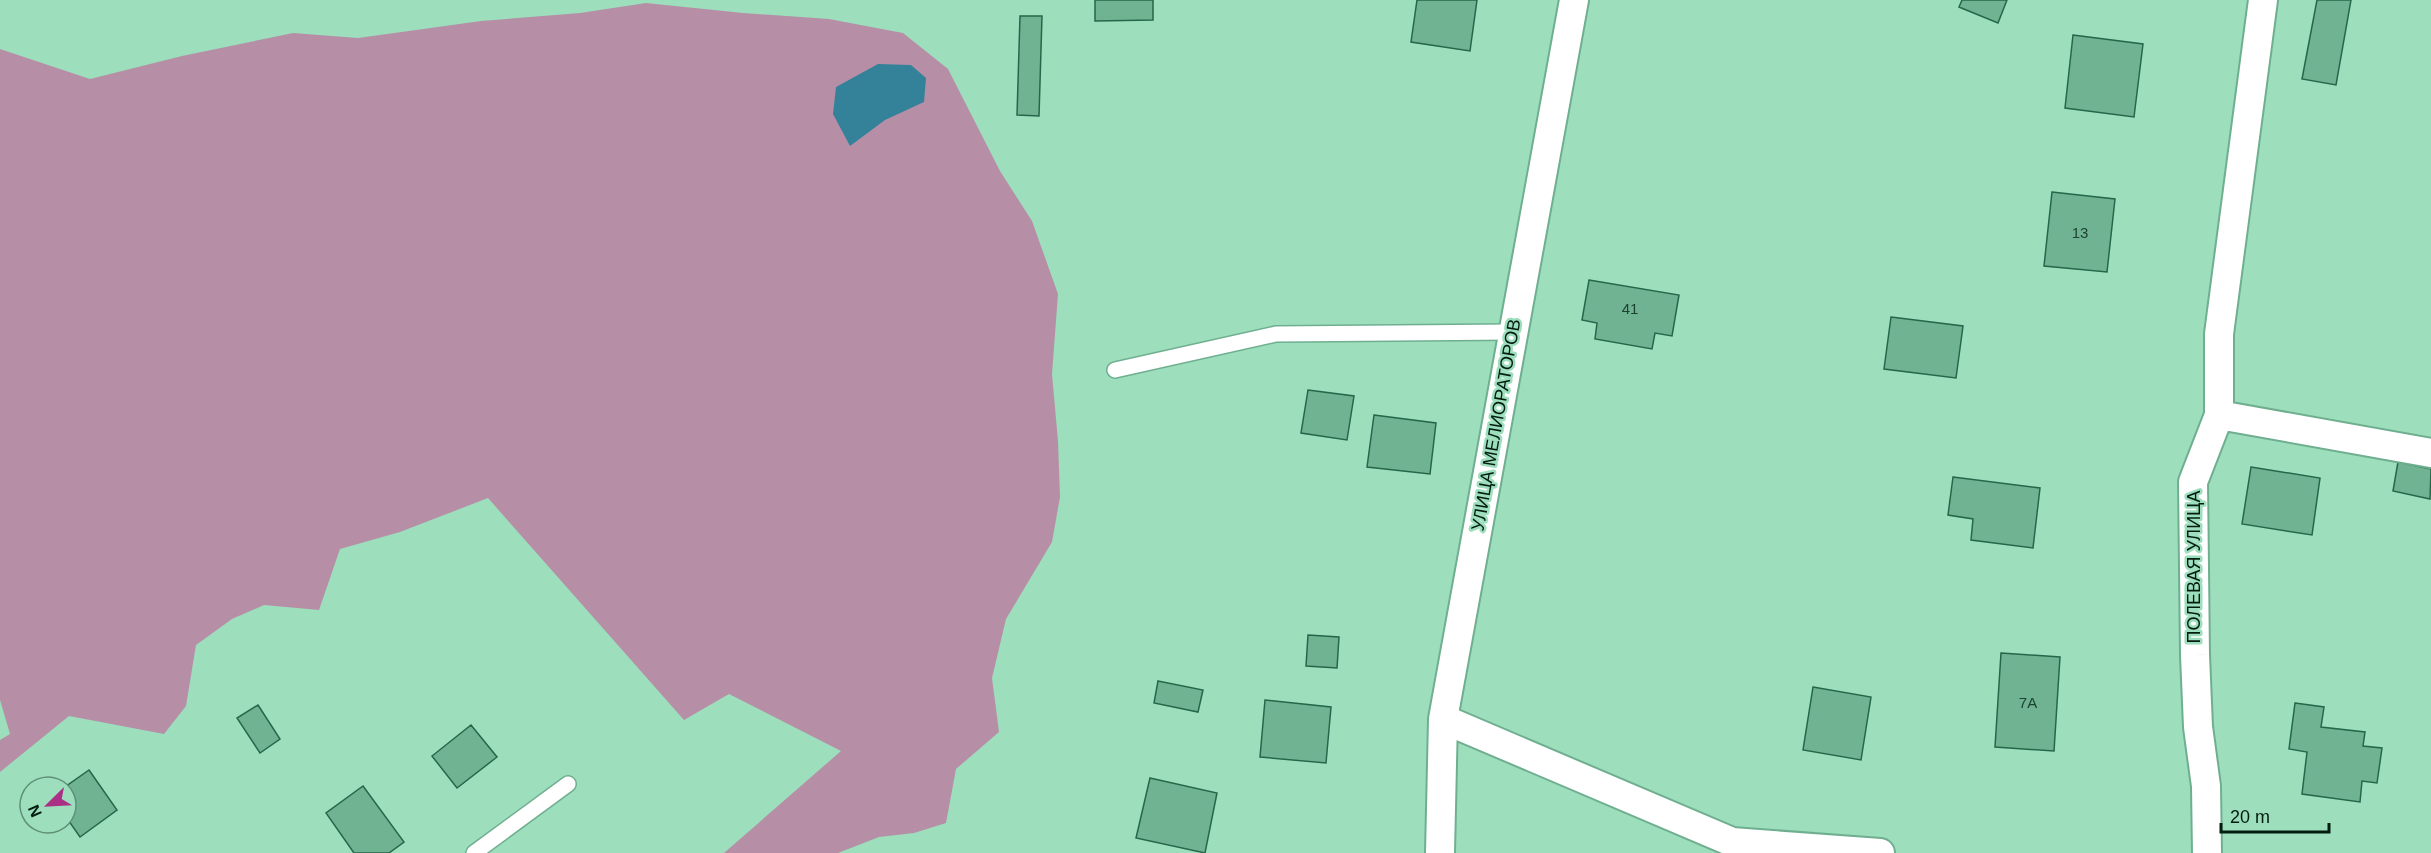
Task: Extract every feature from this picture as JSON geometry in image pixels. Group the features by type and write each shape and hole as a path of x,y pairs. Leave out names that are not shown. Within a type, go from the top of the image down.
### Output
{"street":[{"name":"УЛИЦА МЕЛИОРАТОРОВ","path":"1440,853 1443,720 1574,0"},
{"name":"ПОЛЕВАЯ УЛИЦА","path":"2207,853 2206,786 2198,727 2195,655 2193,482 2219,415 2219,334 2263,0"},
{"path":"2219,415 2431,453"},
{"path":"1443,720 1726,847 1880,853"}],"lane":[{"path":"1115,370 1276,334 1514,332"},
{"path":"474,853 568,784"}],"shaded area":[{"path":"646,3 829,19 903,33 948,69 1000,171 1032,221 1058,294 1052,374 1060,497 1052,542 1006,619 992,678 999,732 956,769 946,823 914,833 879,837 838,853 724,853 841,751 729,694 684,720 488,498 400,532 340,549 319,610 264,605 232,619 196,645 186,706 164,734 69,716 0,772 0,740 10,734 0,700 0,49 90,79 182,56 293,33 358,38 481,21 580,13"}],"water":[{"path":"878,64 911,65 926,78 924,102 885,120 850,146 833,114 836,87"}],"building":[{"path":"1095,0 1153,0 1153,20 1095,21"},
{"path":"1417,0 1477,0 1470,51 1411,42"},
{"path":"1962,0 2007,0 1998,23 1959,7"},
{"path":"2317,0 2351,0 2336,85 2302,79"},
{"path":"1020,16 1042,16 1039,116 1017,115"},
{"path":"2073,35 2143,44 2134,117 2065,108"},
{"path":"2052,192 2115,199 2107,272 2044,266"},
{"path":"1589,280 1679,295 1672,336 1655,333 1652,349 1595,339 1597,323 1582,320"},
{"path":"1891,317 1963,326 1956,378 1884,369"},
{"path":"1308,390 1354,396 1347,440 1301,433"},
{"path":"1374,415 1436,423 1430,474 1367,467"},
{"path":"2398,462 2431,469 2430,499 2393,491"},
{"path":"2251,467 2320,478 2312,535 2242,524"},
{"path":"1953,477 2040,488 2033,548 1971,540 1973,519 1948,515"},
{"path":"1308,635 1339,637 1337,668 1306,666"},
{"path":"2001,653 2060,657 2054,751 1995,747"},
{"path":"1158,681 1203,690 1198,712 1154,703"},
{"path":"1813,687 1871,697 1861,760 1803,750"},
{"path":"1265,700 1331,707 1326,763 1260,757"},
{"path":"2295,703 2324,707 2321,727 2365,732 2363,746 2382,748 2377,783 2362,781 2360,802 2302,794 2307,752 2289,749"},
{"path":"258,705 280,739 260,753 237,718"},
{"path":"471,725 497,757 457,788 432,756"},
{"path":"89,770 117,810 80,837 78,834 78,778"},
{"path":"1150,778 1217,793 1205,853 1136,838"},
{"path":"363,786 404,842 389,853 354,853 326,813"}]}
